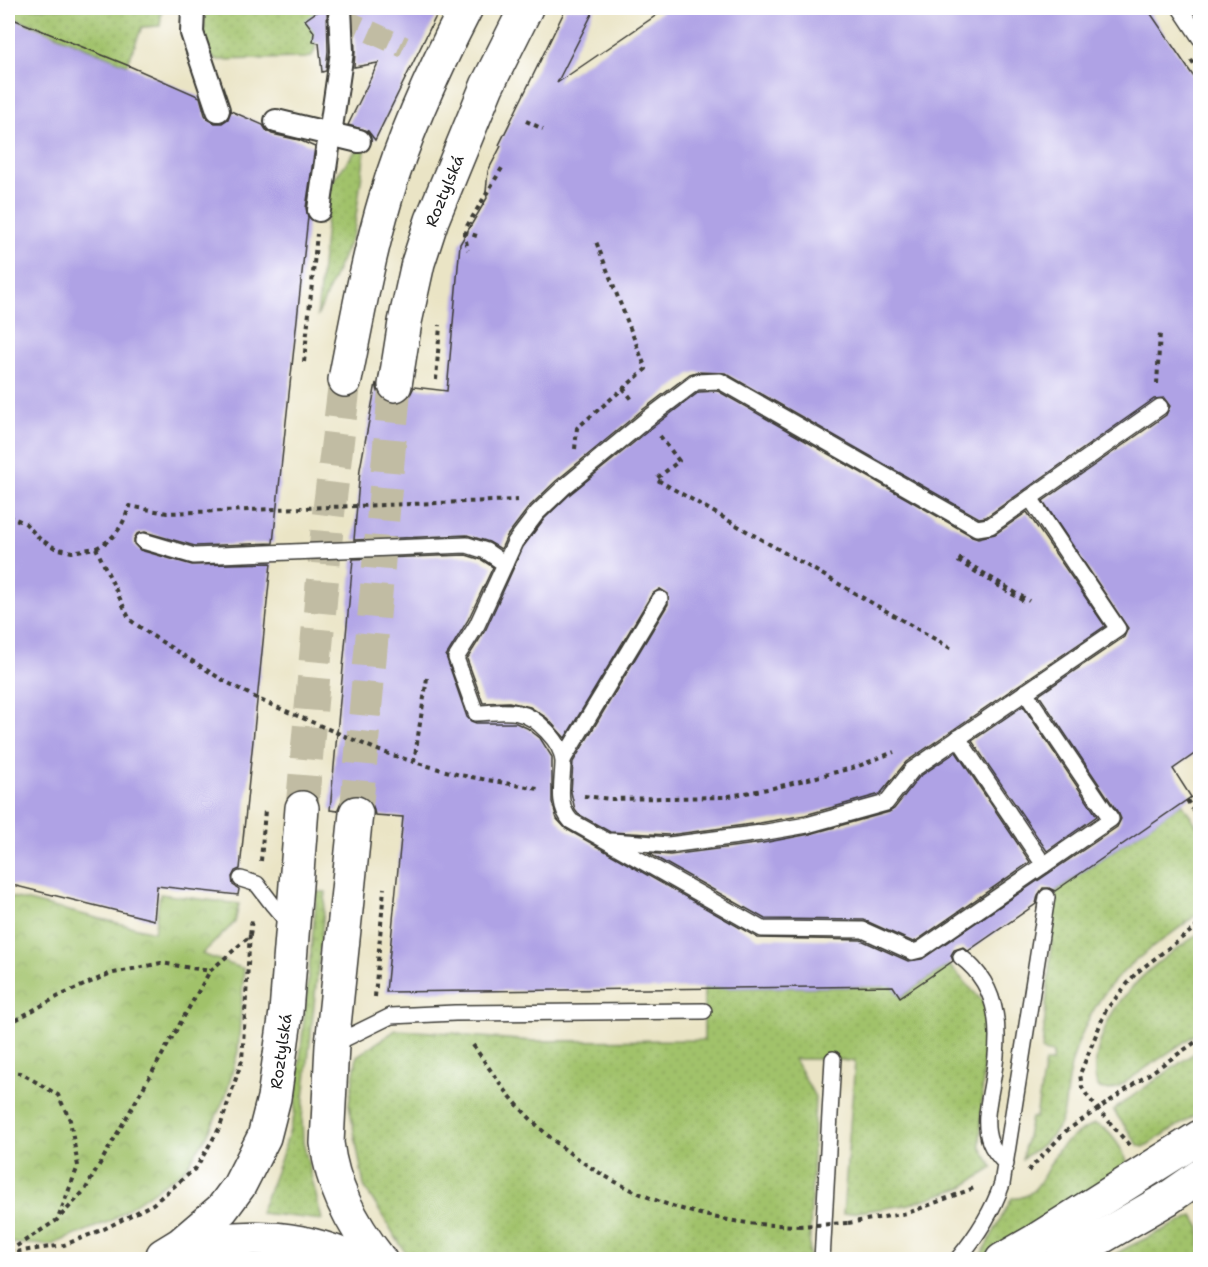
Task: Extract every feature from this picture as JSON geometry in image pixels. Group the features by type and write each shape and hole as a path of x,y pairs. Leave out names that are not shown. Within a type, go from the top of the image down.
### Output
{"main road":[{"path":"345,380 375,237 386,196 415,117 466,8"},
{"name":"Roztylská","path":"395,385 418,262 432,220 487,86 525,8"},
{"name":"Roztylská","path":"159,1257 197,1231 222,1209 239,1186 264,1137 274,1098 286,1012 302,808"},
{"path":"356,813 332,1045 327,1143 328,1157 339,1193 359,1231 380,1260"},
{"path":"1002,1260 1200,1137"},
{"path":"1062,1260 1167,1199 1200,1176"},
{"path":"159,1257 204,1243 252,1238 281,1239 307,1244 354,1260"}],"street":[{"path":"193,8 192,33 218,110"},
{"path":"319,210 342,52 340,8"},
{"path":"276,120 359,141"}],"lane":[{"path":"1180,8 1200,38"},
{"path":"564,758 557,741 546,729 519,712 476,713 456,658 477,625 515,542 537,513 647,419 696,382 720,381 977,528 990,526 1160,407"},
{"path":"605,841 669,845 761,833 807,825 886,803 912,770 1118,629 1030,498"},
{"path":"143,541 194,556 467,545 486,551 505,564"},
{"path":"660,599 564,758 561,793 565,815 605,841 762,929 863,930 912,952 920,950 1111,819 1025,692"},
{"path":"958,738 1044,865"},
{"path":"241,879 257,884 292,927"},
{"path":"957,1260 972,1243 995,1206 1002,1184 1047,897"},
{"path":"961,957 974,967 983,979 995,1013 997,1055 987,1126 990,1141 997,1155 1006,1164"},
{"path":"332,1045 392,1016 455,1013 704,1011"},
{"path":"822,1260 833,1059"}],"path":[{"path":"526,121 543,129"},
{"path":"459,242 502,168"},
{"path":"304,362 319,210"},
{"path":"464,232 477,236"},
{"path":"464,232 468,250"},
{"path":"575,455 577,428 646,369 595,239"},
{"path":"436,380 441,316"},
{"path":"623,388 679,461 656,479 954,650"},
{"path":"8,516 25,523 40,538 55,548 72,552 105,544 118,531 129,506 167,513 520,500"},
{"path":"96,548 130,620 221,679 260,700 380,752 460,775 561,793 610,799 724,797 773,788 856,767 892,754 902,747"},
{"path":"959,560 1028,602"},
{"path":"414,762 427,678"},
{"path":"1187,800 1200,821"},
{"path":"260,864 266,810"},
{"path":"384,878 375,999 386,999"},
{"path":"8,1252 64,1245 104,1229 153,1204 196,1168 220,1127 242,1060 250,933 254,909"},
{"path":"1099,1108 1082,1087 1080,1074 1106,1010 1136,973 1200,924"},
{"path":"8,1252 57,1220 85,1190 210,970 250,933"},
{"path":"8,1024 59,996 109,974 161,963 210,970"},
{"path":"1023,1177 1066,1131 1200,1039"},
{"path":"473,1046 504,1088 558,1145 615,1183 653,1200 699,1215 748,1223 798,1226 848,1222 908,1213 981,1185"},
{"path":"8,1072 21,1073 58,1095 70,1120 78,1166 57,1220"},
{"path":"1200,1240 1195,1243 1200,1252"}],"green space":[{"path":"8,8 162,8 160,26 142,27 127,65 8,15"},
{"path":"205,8 318,8 315,50 312,56 306,58 216,60 208,54 203,43"},
{"path":"367,136 354,231 317,317 330,184"},
{"path":"1182,803 1200,830 1200,912 1136,960 1103,995 1087,1023 1074,1054 1060,1123 1050,1138 1022,1159 1031,1118 1036,1117 1045,1062 1052,1062 1053,1053 1042,1051 1056,891"},
{"path":"317,892 326,892 302,1118 303,1142 322,1220 260,1213 294,1117"},
{"path":"160,894 239,904 235,922 202,954 244,969 238,1051 226,1095 207,1136 184,1170 110,1221 51,1245 8,1243 8,896 154,932"},
{"path":"1200,933 1200,1031 1118,1087 1107,1090 1100,1088 1096,1083 1095,1064 1104,1031 1116,1007 1149,971"},
{"path":"949,965 986,1005 980,1146 993,1168 961,1188 906,1205 843,1214 855,1062 833,1059 794,1059 815,1097 809,1259 412,1259 406,1254 364,1186 349,1104 357,1056 396,1030 533,1041 704,1040 704,988 882,987 889,982 901,997"},
{"path":"1200,1049 1200,1112 1144,1147 1139,1146 1113,1110"},
{"path":"1094,1124 1111,1135 1130,1168 979,1259 1012,1198 1029,1194 1041,1181 1059,1149 1075,1135"},
{"path":"1193,1216 1200,1228 1200,1259 1106,1259 1130,1246"}],"building":[{"path":"322,8 327,8 328,51 326,71 322,72 319,43 313,42 314,32 305,20"},
{"path":"353,8 440,8 375,140 368,131 348,125 378,63 354,67"},
{"path":"566,8 595,8 557,83 667,8 1147,8 1200,86 1200,750 1173,769 1191,797 1055,891 1043,888 1036,904 968,951 963,947 954,950 951,955 953,961 900,997 893,986 386,992 403,817 375,815 373,806 367,798 357,794 348,796 341,802 337,811 330,810 353,559 466,555 482,560 493,567 468,620 446,656 467,717 476,723 516,723 540,738 552,757 552,802 557,819 566,829 758,938 861,940 908,961 922,959 1117,827 1121,819 1039,695 1124,637 1128,628 1043,501 1166,415 1170,406 1164,398 1154,399 986,517 979,518 725,373 696,372 690,374 641,411 556,481 529,507 507,536 501,549 489,542 467,535 354,540 360,469 376,383 383,399 393,404 401,403 409,397 414,387 447,391 460,244 487,198 488,171"},
{"path":"8,17 200,97 205,115 215,123 222,123 228,119 231,111 263,125 272,134 299,140 315,147 306,208 308,217 273,543 195,546 145,532 137,534 134,539 134,544 140,550 192,565 271,563 240,869 235,871 232,877 233,885 239,889 238,895 157,886 154,920 8,884"},
{"path":"718,391 972,536 978,538 995,534 1027,512 1105,626 906,762 880,794 805,815 760,823 669,835 610,832 575,810 571,792 573,762 668,604 668,594 660,589 652,594 565,738 547,718 530,707 509,702 483,703 467,659 486,629 523,547 544,519 569,495 699,392"},
{"path":"1023,706 1097,816 1047,851 972,741"},
{"path":"956,752 1030,862 913,942 864,920 765,919 648,853 670,855 763,843 810,834 889,812 894,809 919,777"}],"tunnel":[{"path":"340,18 404,47"},
{"path":"302,808 328,518 345,380"},
{"path":"356,813 395,385"}]}
